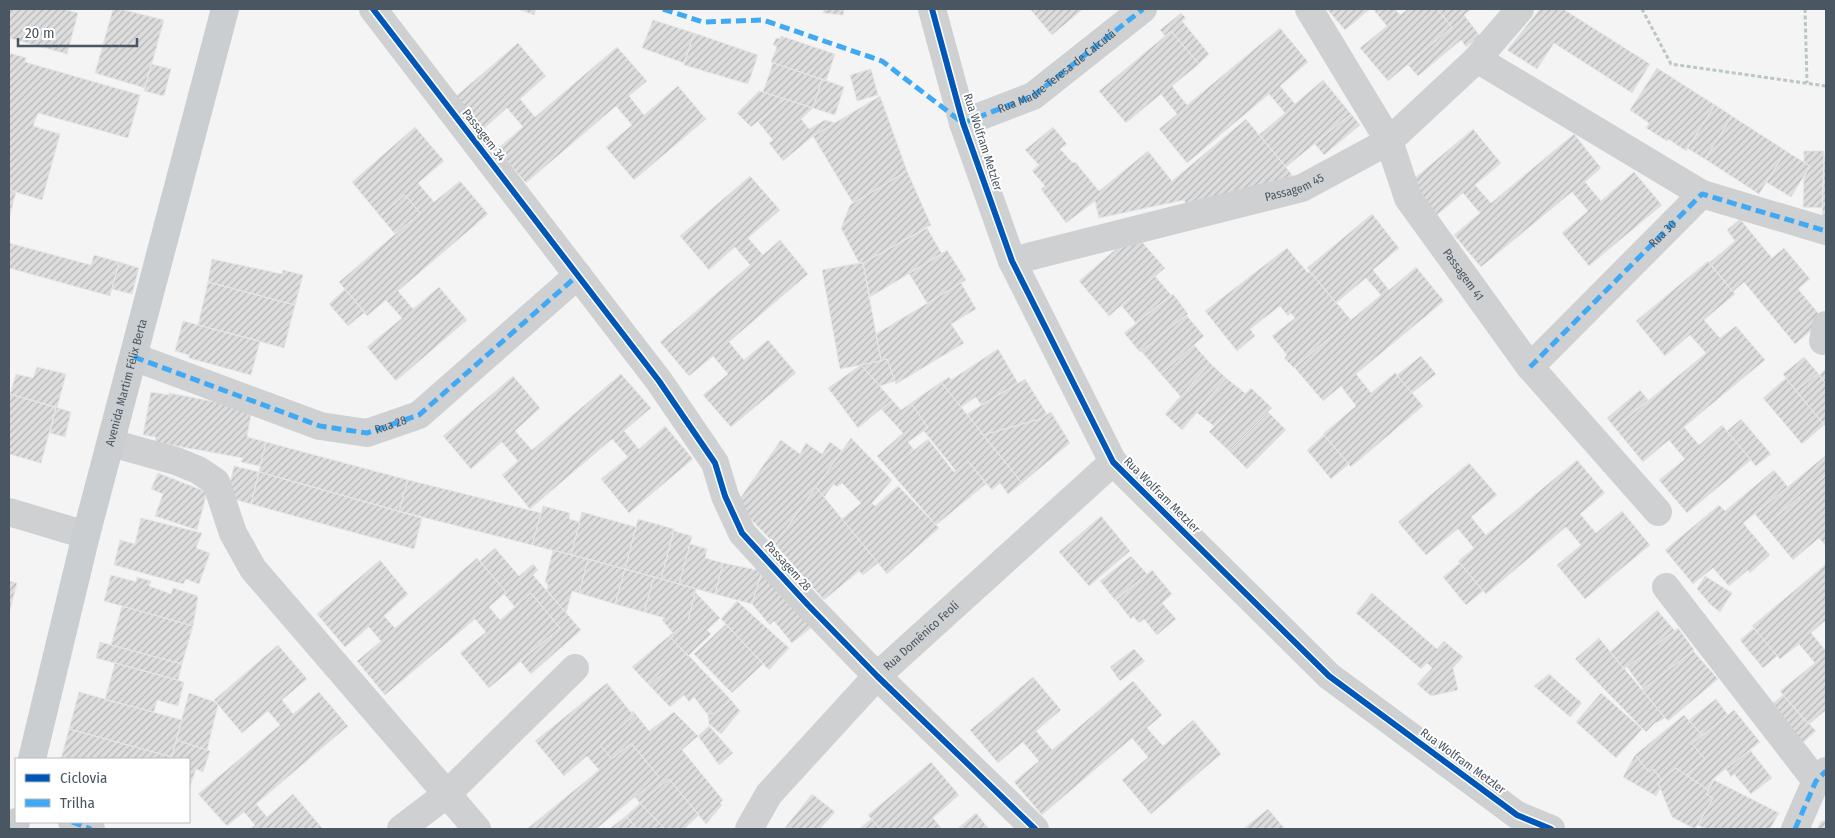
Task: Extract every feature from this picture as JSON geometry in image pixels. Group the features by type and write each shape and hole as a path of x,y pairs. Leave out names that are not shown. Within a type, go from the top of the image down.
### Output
{"main road":[{"name":"Avenida Martim Félix Berta","path":"32,758 86,535 225,9"}],"street":[{"name":"Passagem 34","path":"372,9 578,275"},
{"name":"Rua Wolfram Metzler","path":"932,9 963,123 1012,261 1113,462 1328,676 1517,815 1551,829"},
{"name":"Rua Madre Teresa de Calcutá","path":"963,123 1032,96 1144,9"},
{"name":"Passagem 41","path":"1309,9 1389,141 1408,198 1530,367 1658,512"},
{"name":"Passagem 45","path":"1012,261 1302,188 1389,141 1477,59 1520,9"},
{"path":"1477,59 1702,194 1826,231"},
{"name":"Rua 30","path":"1530,367 1702,194"},
{"name":"Rua 28","path":"134,357 320,426 367,434 420,415 578,275"},
{"name":"Passagem 28","path":"578,275 659,381 715,463 725,496 742,533 877,676 1035,829"},
{"path":"111,443 176,461 198,470 216,482 233,533 253,569 477,829"},
{"name":"Rua Domênico Feoli","path":"749,829 769,794 877,676 1113,462"},
{"path":"9,512 86,535"},
{"path":"1666,587 1821,776 1795,829"},
{"path":"401,829 447,794 575,668"},
{"path":"75,823 91,829"}],"path":[{"path":"1642,9 1671,64 1826,86"},
{"path":"1805,9 1807,83"}],"building":[{"path":"9,9 62,9 78,13 67,54 9,38"},
{"path":"113,9 164,20 145,88 95,73"},
{"path":"518,9 536,9 534,15"},
{"path":"824,9 844,9 843,15 823,13"},
{"path":"1030,9 1083,9 1052,35"},
{"path":"1327,9 1370,9 1345,30"},
{"path":"1373,9 1395,9 1400,15 1408,9 1437,9 1452,27 1388,81 1360,48 1387,26"},
{"path":"1437,9 1471,9 1464,15 1480,36 1466,47 1461,40 1418,76 1408,65 1452,27"},
{"path":"1540,9 1563,9 1650,64 1632,93 1554,43 1537,69 1507,50"},
{"path":"1181,13 1186,18 1182,21 1209,54 1199,64 1171,31 1165,36 1160,30"},
{"path":"653,20 694,33 684,63 642,48"},
{"path":"1280,28 1308,62 1280,86 1295,104 1323,80 1351,114 1286,167 1259,135 1285,113 1269,94 1187,163 1159,129 1177,114 1161,94 1126,123 1099,91 1171,31 1199,64 1172,86 1187,105"},
{"path":"694,33 758,55 748,84 684,65"},
{"path":"781,36 835,54 826,81 771,62 777,47 773,45 776,38 780,39"},
{"path":"518,43 546,76 520,99 535,117 617,47 647,81 629,96 644,115 678,86 706,119 634,180 606,147 632,125 616,106 526,183 497,149 523,127 507,108 482,130 454,98"},
{"path":"9,53 26,58 25,62 140,95 128,138 38,113 33,126 60,134 42,200 9,190"},
{"path":"773,63 822,79 813,108 763,92"},
{"path":"151,64 171,69 164,96 144,91"},
{"path":"1657,68 1715,105 1686,151 1646,128 1649,123 1630,110"},
{"path":"871,69 878,95 857,101 850,75"},
{"path":"822,79 844,87 835,115 813,108"},
{"path":"759,91 785,99 751,127 737,113"},
{"path":"880,96 907,171 853,203 813,136"},
{"path":"785,99 813,108 801,119 809,129 825,120 835,123 813,136 783,161 769,143 773,140 758,122"},
{"path":"1715,105 1732,116 1705,159 1687,148"},
{"path":"1351,114 1360,125 1324,155 1314,143"},
{"path":"1732,116 1786,151 1759,194 1705,159"},
{"path":"1246,119 1293,176 1218,200 1188,207 1184,200 1099,218 1095,201 1066,223 1041,189 1045,186 1032,171 1039,165 1025,150 1053,127 1067,144 1060,149 1073,163 1075,162 1099,191 1148,151 1172,181"},
{"path":"415,127 444,161 418,183 434,202 460,181 488,214 398,291 413,309 439,287 467,320 396,381 367,347 402,318 386,300 367,316 339,282 420,213 405,195 380,216 352,182"},
{"path":"1473,129 1501,163 1475,185 1491,203 1574,134 1601,168 1585,182 1601,201 1634,172 1662,205 1589,266 1562,233 1588,211 1572,192 1481,267 1454,235 1480,213 1463,193 1437,215 1410,182"},
{"path":"1786,151 1810,166 1791,197 1766,182"},
{"path":"1804,151 1824,151 1822,208 1803,207 1804,177 1810,166 1804,163"},
{"path":"1824,157 1826,157 1826,227 1822,227"},
{"path":"907,171 931,225 863,263 859,263 841,228 850,205"},
{"path":"750,176 780,210 748,238 763,255 780,240 808,274 729,342 744,360 768,340 796,373 731,427 703,395 728,374 713,356 689,376 660,342 750,265 735,247 709,270 680,236"},
{"path":"9,190 16,192 9,219"},
{"path":"405,195 420,213 395,234 380,216"},
{"path":"1372,214 1399,248 1373,270 1389,290 1416,267 1444,301 1356,374 1371,393 1395,373 1423,406 1351,467 1323,434 1356,406 1341,386 1323,401 1294,367 1381,295 1366,278 1336,303 1307,268"},
{"path":"1740,219 1772,258 1784,248 1810,279 1798,289 1824,320 1795,344 1744,282 1733,292 1709,263 1735,241 1727,230"},
{"path":"927,228 942,254 870,297 863,263"},
{"path":"1142,242 1165,268 1109,316 1079,281 1116,249"},
{"path":"9,243 91,265 94,255 119,262 110,296 9,268"},
{"path":"1287,248 1351,320 1294,368 1284,358 1287,355 1272,336 1295,318 1291,313 1288,316 1280,306 1250,329 1255,336 1237,351 1205,311"},
{"path":"947,250 966,280 927,303 909,273"},
{"path":"212,259 282,274 283,270 303,275 295,305 208,282"},
{"path":"1708,261 1735,294 1704,320 1720,338 1736,326 1765,360 1684,427 1699,445 1722,425 1751,460 1687,513 1659,480 1685,459 1669,440 1643,462 1615,428 1706,353 1690,335 1665,356 1636,321"},
{"path":"119,262 139,268 132,294 112,289"},
{"path":"863,263 881,361 840,369 822,270"},
{"path":"1155,276 1171,295 1136,323 1121,305"},
{"path":"208,282 295,305 284,348 198,325"},
{"path":"961,283 976,309 951,324 964,343 896,384 887,359 881,361 876,334"},
{"path":"345,289 365,312 348,326 329,304"},
{"path":"1173,294 1188,314 1140,352 1124,333"},
{"path":"1186,315 1204,336 1161,374 1141,351"},
{"path":"183,321 260,341 251,375 189,358 189,355 175,351"},
{"path":"1194,345 1210,363 1181,397 1161,374"},
{"path":"998,349 1018,383 981,405 976,397 961,407 941,382 949,377 951,380"},
{"path":"1421,356 1436,374 1412,393 1397,375"},
{"path":"1804,357 1818,373 1796,391 1783,374"},
{"path":"887,359 895,381 880,386 861,365"},
{"path":"1210,363 1226,378 1182,430 1165,414"},
{"path":"861,365 892,400 858,428 828,388"},
{"path":"37,367 66,374 57,408 10,394 16,374 33,378"},
{"path":"1826,368 1826,384 1819,375"},
{"path":"1818,373 1826,384 1826,427 1796,391"},
{"path":"621,374 651,408 624,431 639,449 665,426 693,459 629,513 601,479 628,457 612,439 530,509 502,475 518,461 502,442 471,469 443,436 513,376 540,408 515,431 532,450"},
{"path":"1226,378 1246,394 1214,426 1196,412"},
{"path":"1786,378 1824,425 1802,444 1763,398"},
{"path":"1025,379 1047,414 1040,419 983,435 967,414"},
{"path":"941,382 1022,483 1008,494 1000,483 992,490 968,461 956,471 924,431 928,428 911,403"},
{"path":"1251,388 1272,408 1229,451 1209,432"},
{"path":"1640,390 1648,400 1615,428 1607,418"},
{"path":"151,392 169,395 169,393 252,409 247,437 266,442 260,466 241,462 243,458 155,442 156,437 143,435"},
{"path":"9,394 56,407 41,463 9,454"},
{"path":"892,400 901,410 911,403 928,428 908,442 914,450 889,470 877,456 903,433 881,409"},
{"path":"56,407 71,412 65,437 50,433"},
{"path":"1051,412 1070,443 1022,483 983,435 1040,419"},
{"path":"1268,412 1286,430 1247,469 1229,451"},
{"path":"1741,419 1771,454 1756,466 1727,431"},
{"path":"1324,435 1349,464 1331,479 1307,450"},
{"path":"851,438 892,480 872,503 875,506 898,486 939,528 887,574 842,519 861,503 842,483 837,487 834,484 824,497 816,487"},
{"path":"928,439 954,472 968,461 986,484 936,525 889,470"},
{"path":"781,440 800,454 806,443 822,454 830,442 842,451 775,544 736,504"},
{"path":"266,442 408,480 399,511 259,472"},
{"path":"1826,455 1826,475 1765,526 1755,514"},
{"path":"1577,460 1605,493 1580,514 1596,533 1622,511 1650,545 1585,599 1557,565 1581,545 1566,527 1486,594 1458,561 1474,548 1458,529 1426,555 1398,522 1469,463 1497,495 1471,517 1486,535"},
{"path":"234,466 259,472 251,504 227,497"},
{"path":"1774,470 1788,487 1743,523 1770,555 1750,573 1748,570 1729,586 1713,568 1693,584 1665,550 1719,505 1725,511"},
{"path":"259,472 422,518 414,549 251,504"},
{"path":"158,473 207,492 197,530 155,516 163,494 151,489"},
{"path":"1826,475 1826,546 1819,538 1793,560 1765,526"},
{"path":"408,480 541,513 532,545 399,511"},
{"path":"816,487 878,563 863,575 859,571 824,600 775,544"},
{"path":"543,506 570,513 569,519 580,522 571,555 532,545"},
{"path":"582,512 636,527 625,569 571,555"},
{"path":"1101,516 1130,551 1089,586 1059,552"},
{"path":"141,518 202,533 196,548 210,553 199,584 186,579 183,584 114,565 120,540 135,544"},
{"path":"638,519 674,529 661,579 625,569"},
{"path":"674,531 692,536 679,584 661,579"},
{"path":"690,544 707,549 705,558 723,563 715,594 679,584"},
{"path":"495,548 519,576 533,564 538,570 533,575 581,630 531,674 520,661 560,628 531,593 515,607 504,594 506,592 480,561"},
{"path":"553,550 588,559 579,593 572,591 566,613 547,590 548,584 545,582"},
{"path":"1131,556 1147,574 1115,600 1100,581"},
{"path":"477,558 506,592 489,607 500,620 531,593 560,628 489,688 460,653 486,632 475,619 385,695 357,661 381,641 369,627 345,647 317,614 380,560 408,594 384,616 395,628"},
{"path":"588,559 625,569 615,604 579,593"},
{"path":"723,563 762,571 752,604 715,594"},
{"path":"1460,563 1483,591 1466,605 1443,577"},
{"path":"1826,564 1826,620 1811,633 1826,651 1826,710 1808,725 1780,691 1815,663 1799,644 1780,659 1752,626"},
{"path":"625,569 654,577 644,612 615,604"},
{"path":"1152,570 1172,594 1162,603 1176,619 1157,635 1144,619 1139,623 1133,616 1131,619 1116,600"},
{"path":"762,571 812,627 792,643 774,621 770,625 752,604"},
{"path":"111,575 136,582 137,577 151,581 149,586 171,594 173,588 198,596 193,626 104,601"},
{"path":"1705,576 1732,593 1720,612 1697,589"},
{"path":"654,577 696,589 688,621 673,633 662,620 665,618 644,612"},
{"path":"9,581 17,583 9,614"},
{"path":"695,592 720,618 707,630 711,634 688,656 669,636 688,621"},
{"path":"1372,593 1437,649 1444,641 1463,657 1453,668 1458,690 1431,696 1417,684 1432,668 1427,663 1421,669 1356,613"},
{"path":"737,601 789,648 769,670 721,619"},
{"path":"122,606 193,626 182,664 111,645"},
{"path":"1657,610 1675,631 1624,669 1610,652"},
{"path":"726,624 763,664 732,693 694,654"},
{"path":"1678,628 1694,650 1643,689 1627,667"},
{"path":"1754,628 1777,656 1763,668 1740,640"},
{"path":"669,636 687,654 649,685 632,667"},
{"path":"1599,638 1665,718 1655,723 1646,732 1575,659"},
{"path":"100,642 182,664 178,680 96,658"},
{"path":"278,645 307,679 282,700 293,714 319,692 348,726 256,804 267,817 293,794 322,828 320,829 250,829 255,825 244,812 227,826 198,794 280,725 268,711 242,733 214,700"},
{"path":"1134,649 1145,661 1120,681 1110,667"},
{"path":"1693,651 1718,679 1668,721 1642,690"},
{"path":"687,654 731,700 714,714 708,715 694,697 689,702 684,695 670,707 649,685"},
{"path":"115,663 184,682 178,706 157,700 154,712 105,700"},
{"path":"1549,674 1582,703 1570,717 1534,686"},
{"path":"1033,677 1061,710 1036,731 1052,750 1133,681 1162,715 1147,728 1163,746 1193,720 1221,754 1151,814 1122,780 1148,757 1132,738 1042,815 1014,782 1039,761 1023,742 998,763 970,730"},
{"path":"607,683 634,716 600,745 612,759 631,743 659,777 596,829 527,829 599,770 587,756 564,776 535,741"},
{"path":"79,692 182,720 172,757 69,729"},
{"path":"189,693 215,702 218,705 207,750 176,740"},
{"path":"1601,693 1642,729 1616,758 1576,722"},
{"path":"1783,695 1816,731 1800,745 1768,707"},
{"path":"1716,699 1728,715 1702,735 1689,720"},
{"path":"731,700 740,711 721,734 709,724 708,715 714,714"},
{"path":"1734,710 1760,742 1713,779 1708,790 1686,775 1705,759 1692,744"},
{"path":"633,711 649,731 674,712 698,736 682,750 723,800 720,803 722,805 706,824 669,779 640,803 635,797 659,777 631,743 612,759 600,745 634,716 631,712"},
{"path":"1684,715 1702,735 1692,744 1705,759 1686,775 1676,768 1662,780 1653,769 1649,772 1635,755"},
{"path":"709,726 733,753 719,765 698,736"},
{"path":"69,729 172,757 172,758 61,758"},
{"path":"176,740 210,751 203,772 196,769 190,786 190,758 171,758"},
{"path":"1750,750 1772,778 1751,794 1734,774 1731,777 1726,769"},
{"path":"1635,755 1649,772 1653,769 1662,780 1658,783 1660,789 1656,796 1623,777"},
{"path":"931,762 959,795 933,818 942,829 924,829 922,827 919,829 880,829 868,815"},
{"path":"1676,768 1708,790 1706,794 1713,798 1695,829 1672,817 1658,783"},
{"path":"669,779 699,815 684,829 665,829 640,803"},
{"path":"1714,780 1779,813 1770,829 1706,829 1698,825 1713,798 1706,794"},
{"path":"812,794 835,812 820,829 784,829"},
{"path":"640,803 665,829 637,829 626,816"},
{"path":"1268,809 1285,829 1243,829"},
{"path":"976,813 989,829 957,829"},
{"path":"626,816 637,829 609,829"},
{"path":"871,819 880,829 859,829"},
{"path":"1821,821 1826,821 1826,829 1817,829"}],"marked path":[{"path":"663,9 703,22 763,20 882,61 963,123 1033,96 1143,9"},
{"path":"1530,367 1702,194 1826,231"},
{"path":"134,357 320,426 367,433 419,415 578,275"},
{"path":"1795,829 1816,781 1826,771"},
{"path":"75,823 91,829"}],"cycle path":[{"path":"373,9 659,381 715,463 725,496 742,533 877,676 1035,829"},
{"path":"932,9 963,123 1012,261 1113,462 1329,676 1517,815 1551,829"}]}
